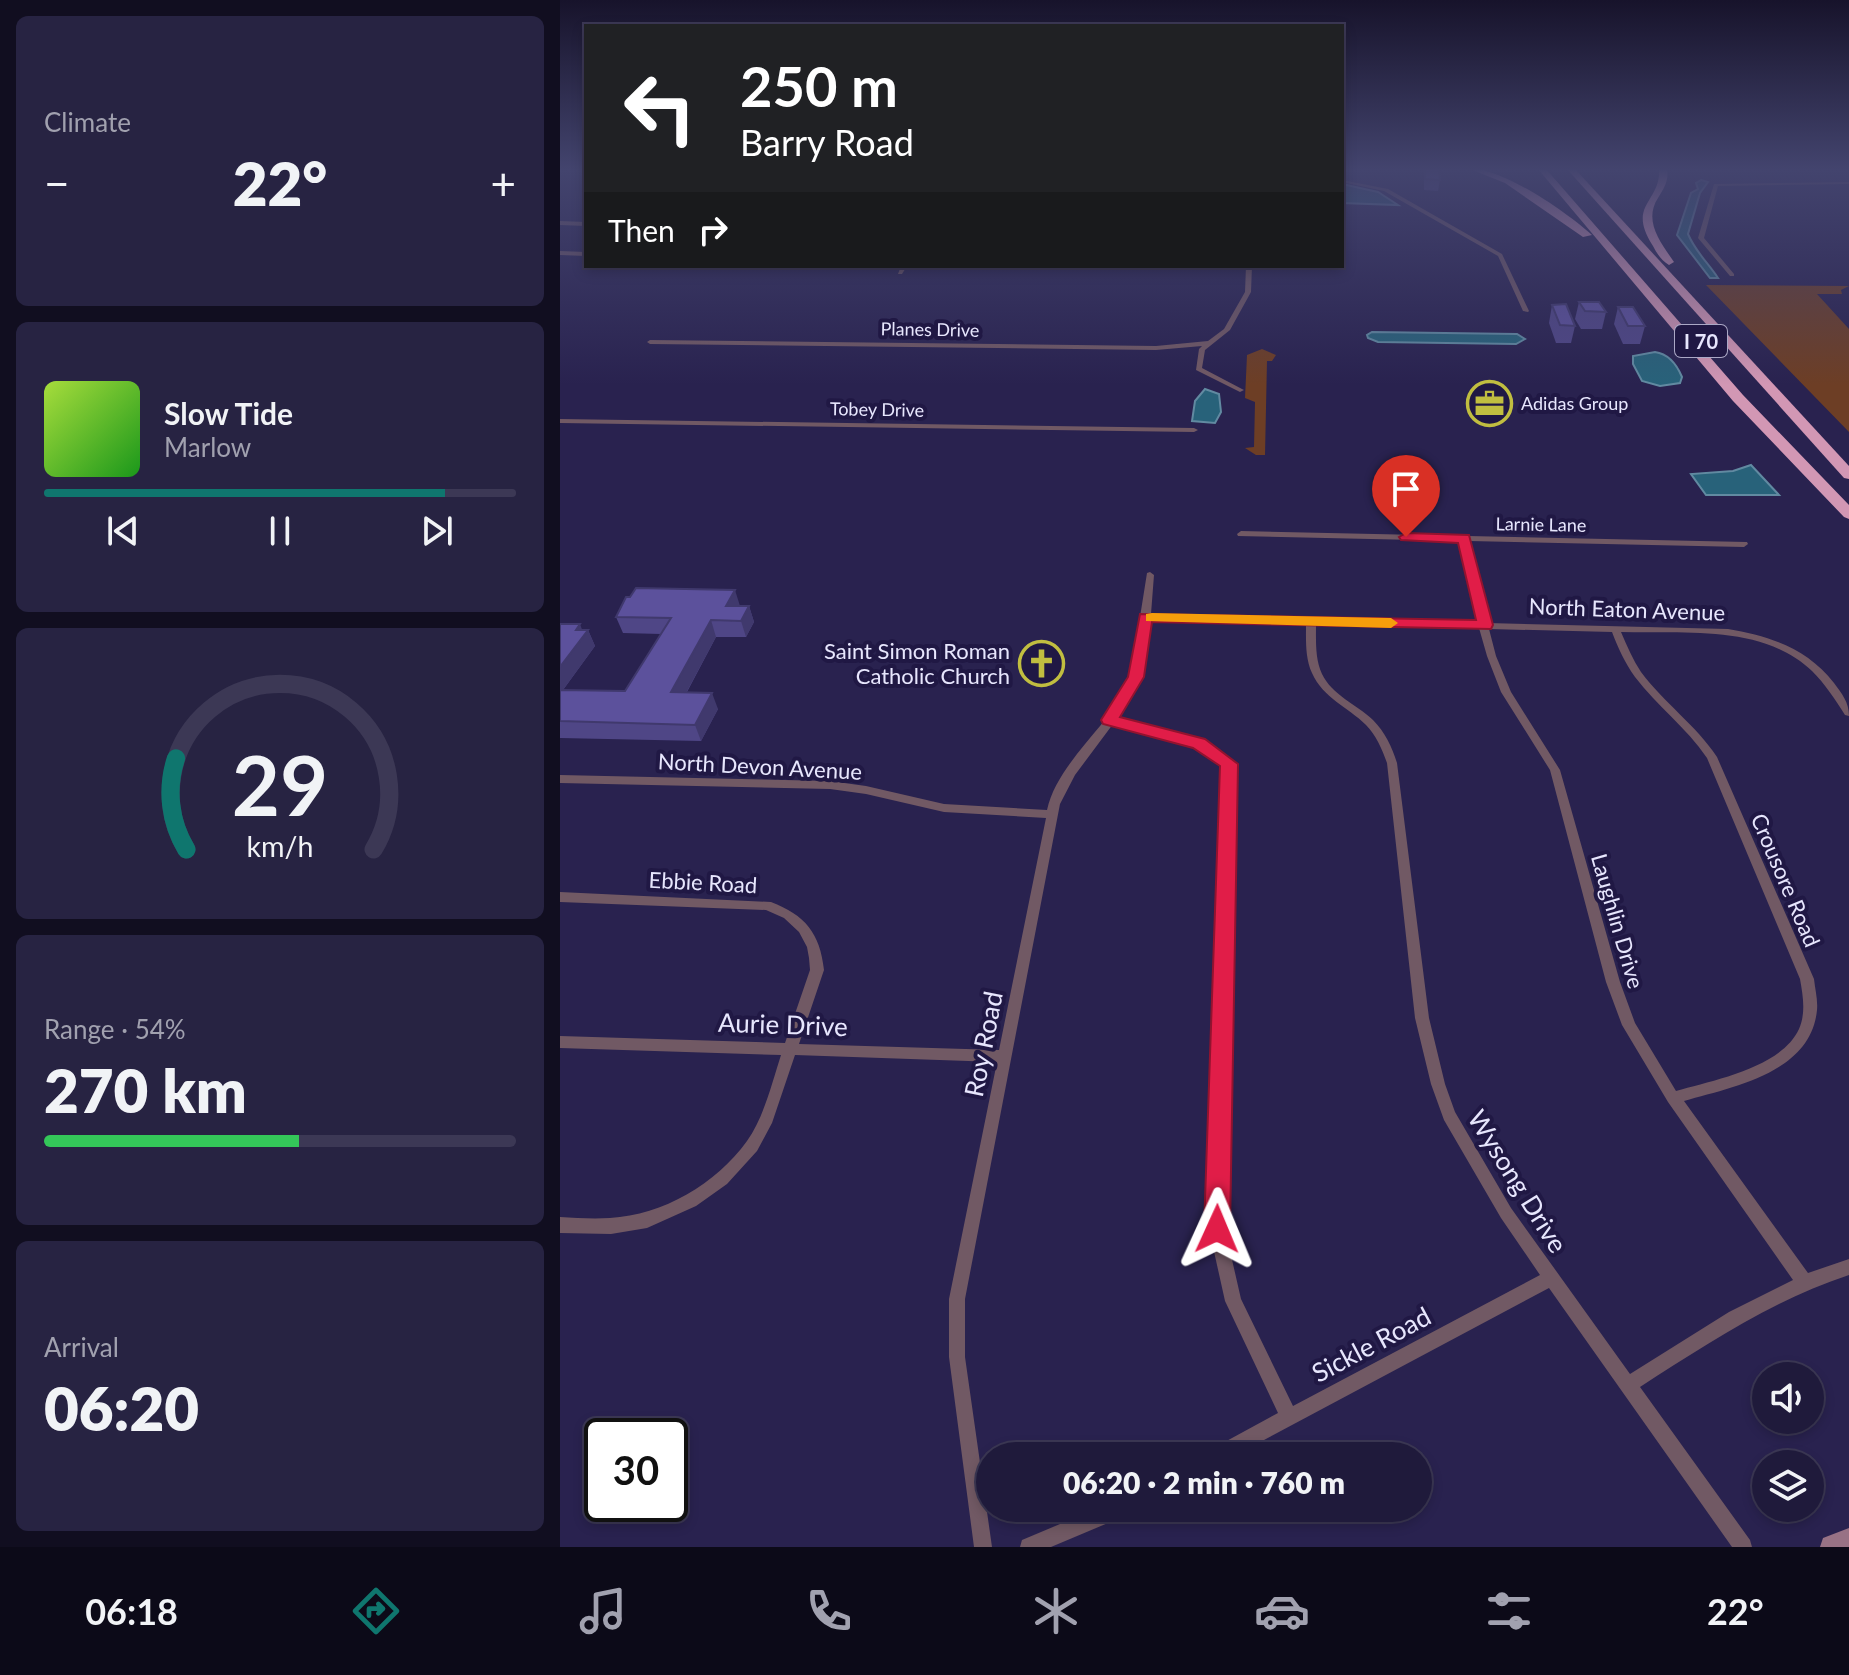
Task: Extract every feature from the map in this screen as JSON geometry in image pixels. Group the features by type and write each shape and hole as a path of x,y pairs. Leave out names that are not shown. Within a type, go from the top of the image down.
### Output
{"highway":[{"path":"1594,241 1647,294"},
{"path":"1603,241 1738,398 1849,513"},
{"name":"I 70","path":"1616,241 1849,513"},
{"name":"I 70","path":"1637,241 1849,475"},
{"path":"1655,241 1809,430"}],"main road":[{"path":"1832,1547 1849,1540"}],"street":[{"path":"1478,241 1504,259 1526,311"},
{"path":"1704,241 1732,275"},
{"path":"560,253 584,254"},
{"path":"900,273 903,268"},
{"path":"1240,390 1199,370 1205,346 1227,330 1247,294 1249,268"},
{"name":"Planes Drive","path":"650,342 1143,348 1205,346"},
{"name":"Tobey Drive","path":"560,421 1194,430"},
{"name":"Larnie Lane","path":"1241,534 1744,544"},
{"name":"Laughlin Drive","path":"1464,538 1496,671 1508,696 1540,741 1558,778 1624,1012 1650,1063 1673,1098 1804,1282"},
{"name":"Roy Road","path":"983,1547 957,1357 957,1299 1052,814 1066,778 1136,677 1150,575"},
{"name":"North Eaton Avenue","path":"1145,617 1739,633 1774,643 1813,665 1831,683 1849,713"},
{"name":"Wysong Drive","path":"1311,621 1312,657 1321,680 1335,696 1377,731 1392,763 1422,1018 1442,1097 1461,1139 1484,1180 1551,1278 1630,1384 1743,1547"},
{"name":"Crousore Road","path":"1615,628 1636,672 1693,730 1712,757 1807,979 1811,996 1811,1014 1806,1031 1784,1057 1762,1069 1673,1098"},
{"path":"1109,720 1199,743 1229,764 1217,1229 1233,1301 1289,1417"},
{"name":"North Devon Avenue","path":"560,779 830,785 944,808 1052,814"},
{"name":"Ebbie Road","path":"560,897 748,902 789,915 811,938 817,953 817,970 791,1048"},
{"name":"Aurie Drive","path":"560,1042 1004,1056"},
{"path":"560,1225 611,1226 647,1220 691,1201 714,1185 752,1146 767,1118 791,1048"},
{"path":"1630,1384 1733,1319 1804,1282 1849,1267"},
{"name":"Sickle Road","path":"1242,1442 1551,1278"},
{"path":"1029,1547 1087,1522"}],"shaded area":[{"path":"1706,285 1849,286 1841,290 1842,294 1817,294 1849,329 1849,432"},
{"path":"1262,349 1276,355 1272,361 1267,361 1265,455 1256,455 1245,448 1254,447 1255,402 1245,398 1247,355"}],"water":[{"path":"1682,241 1692,241 1718,278 1710,278"},
{"path":"1372,332 1517,334 1525,339 1516,344 1378,342 1368,338 1367,335"},
{"path":"1655,352 1675,364 1682,377 1680,383 1660,386 1642,381 1633,364 1633,356"},
{"path":"1205,389 1219,394 1221,412 1215,423 1192,421 1195,401"},
{"path":"1751,465 1779,495 1706,495 1691,474 1733,471"}],"building":[{"path":"1579,302 1599,302 1606,312 1585,311"},
{"path":"1566,304 1575,326 1560,325 1552,305"},
{"path":"1618,307 1633,307 1645,326 1628,326"},
{"path":"636,588 735,590 726,606 749,606 741,621 711,620 671,692 712,693 695,725 560,721 560,690 625,691 671,618 616,617 626,597 630,597"},
{"path":"560,624 580,624 576,630 588,630 560,667"}],"slow traffic":[{"path":"1152,618 1391,623"}],"place":[{"name":"Adidas Group","path":"1490,403"},
{"name":"Saint Simon Roman Catholic Church","path":"1041,663"}],"route":[{"path":"1217,1229 1229,764 1199,743 1109,720 1136,677 1145,617 1485,625 1464,538 1406,537"}]}
